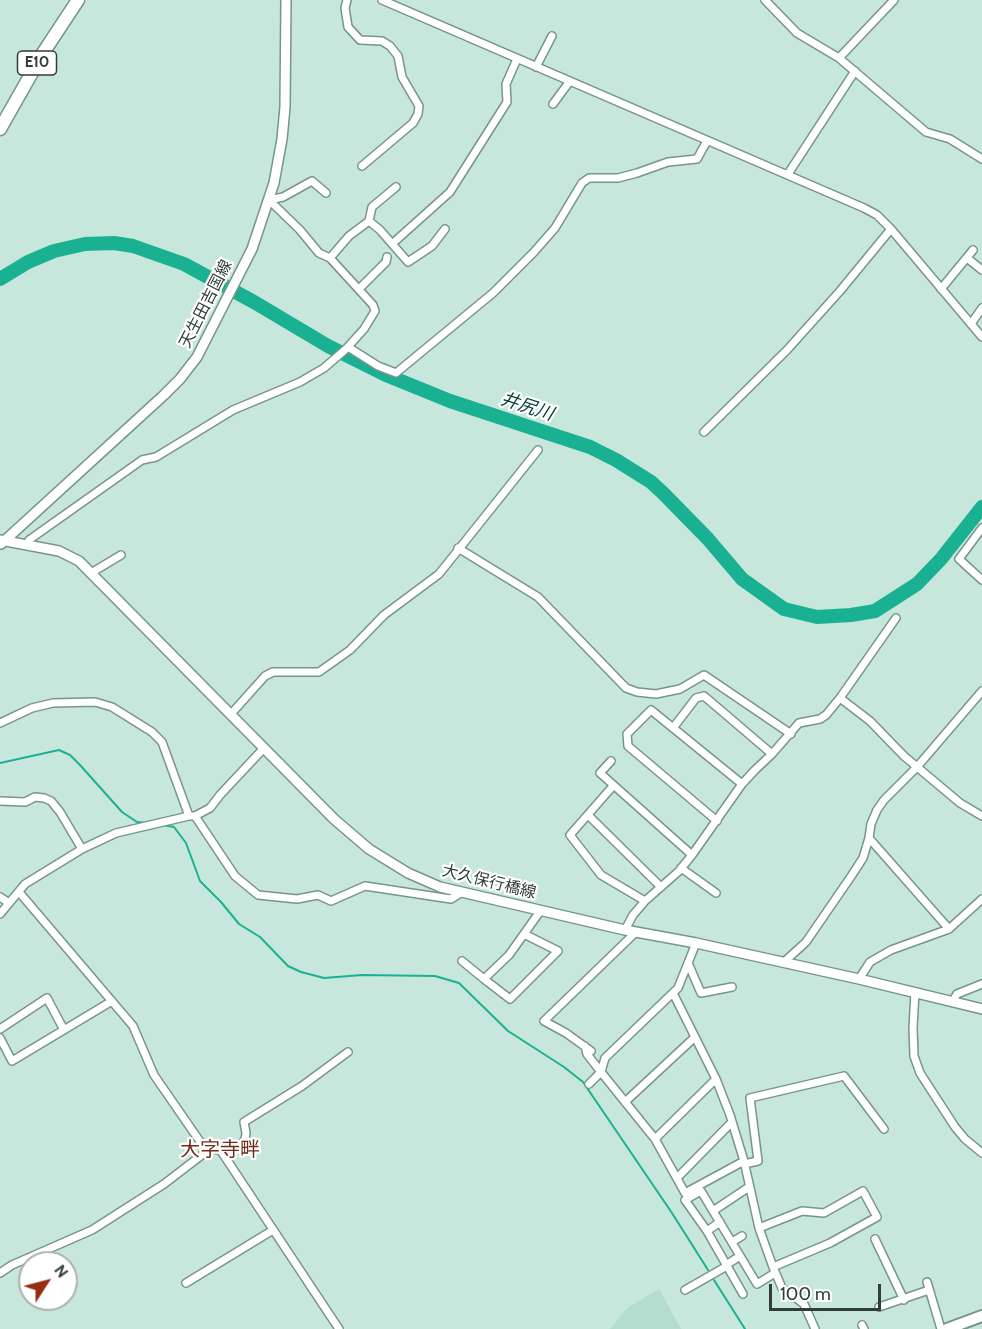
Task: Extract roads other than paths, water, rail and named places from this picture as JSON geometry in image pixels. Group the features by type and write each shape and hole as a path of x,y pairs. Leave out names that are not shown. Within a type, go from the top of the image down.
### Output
{"highway":[{"name":"E10","path":"0,129 38,61 78,0"}],"main road":[{"name":"天生田吉国線","path":"1,542 180,379 197,357 252,249 274,183 285,107 286,0"},
{"name":"大久保行橋線","path":"1,542 59,551 79,561 334,819 369,849 408,873 440,887 625,930 696,943 859,979 982,1010"},
{"path":"947,1329 982,1316"}],"street":[{"path":"346,0 348,27 360,40 382,41 390,46 398,56 402,76 419,106 413,123 362,166"},
{"path":"382,0 788,174 877,215 982,337"},
{"path":"765,0 797,33 839,58 926,132 950,140 982,159"},
{"path":"839,58 894,0"},
{"path":"536,67 552,36"},
{"path":"392,244 450,192 507,102 506,84 517,58"},
{"path":"788,174 855,71"},
{"path":"553,104 570,81"},
{"path":"347,348 378,366 396,373 493,293 534,252 555,228 582,183 589,178 618,178 668,162 697,159 707,141"},
{"path":"269,200 283,197 312,181 326,194"},
{"path":"330,258 349,236 369,221 372,207 396,187"},
{"path":"28,546 29,540 142,460 156,457 233,410 300,382 324,368 347,348 363,329 375,310 374,305 330,258 319,253 300,230 269,200"},
{"path":"369,221 408,262 432,246 445,229"},
{"path":"704,432 787,350 891,229"},
{"path":"942,289 973,250"},
{"path":"359,289 386,262 387,257"},
{"path":"967,258 982,270"},
{"path":"971,324 982,308"},
{"path":"231,714 265,676 273,672 319,672 350,650 384,615 439,574 538,450"},
{"path":"982,528 959,559 982,580"},
{"path":"458,548 538,597 626,688 656,694 680,689 704,675 791,734"},
{"path":"91,573 120,555"},
{"path":"625,930 633,915 645,901 662,887 692,855 742,784 800,723 820,719 826,715 896,618"},
{"path":"784,962 806,942 863,858 871,824 877,810 982,691"},
{"path":"673,728 696,698 704,696 772,754"},
{"path":"840,698 870,721 917,767 960,803 982,816"},
{"path":"0,723 32,708 52,703 95,702 112,707 152,732 162,742 192,816 235,876 258,895 297,899 318,895 331,901 365,886 451,899 462,892"},
{"path":"717,821 628,746 627,734 651,710 742,784"},
{"path":"0,914 25,884 82,849 116,833 192,816 210,808 264,748"},
{"path":"610,761 600,773 692,855"},
{"path":"613,786 570,835 601,875 645,901"},
{"path":"0,801 25,802 35,797 51,801 82,849"},
{"path":"588,815 662,887"},
{"path":"869,838 950,929"},
{"path":"681,868 716,893"},
{"path":"19,892 133,1026 154,1075 201,1143 211,1148 221,1151 242,1144 245,1140 244,1122 302,1086 348,1052"},
{"path":"0,897 9,903"},
{"path":"859,979 870,962 891,950 950,929 982,899"},
{"path":"484,980 509,955 541,910"},
{"path":"636,932 544,1021 588,1048 587,1054 654,1139 686,1193 744,1163 758,1161 750,1098 844,1076 884,1129"},
{"path":"462,961 510,999 558,951 524,934"},
{"path":"589,1084 601,1072 605,1058 678,988 696,943"},
{"path":"688,963 701,993 732,987"},
{"path":"952,1002 957,994 982,984"},
{"path":"915,992 914,1056 920,1073 955,1127 982,1153"},
{"path":"673,993 716,1079 732,1122 759,1228 774,1270 782,1288 804,1305 815,1329"},
{"path":"0,1029 47,998 64,1030"},
{"path":"0,1038 12,1061 112,1001"},
{"path":"626,1102 695,1037"},
{"path":"654,1139 716,1079"},
{"path":"677,1178 732,1122"},
{"path":"0,1273 12,1265 92,1230 164,1184 211,1148"},
{"path":"221,1151 339,1329"},
{"path":"713,1211 749,1187"},
{"path":"743,1294 707,1231 685,1200 701,1191 757,1284 774,1270 877,1217 863,1191 824,1213 802,1211 759,1228"},
{"path":"707,1231 720,1222"},
{"path":"186,1283 273,1230"},
{"path":"732,1242 742,1236"},
{"path":"875,1239 904,1300"},
{"path":"685,1290 740,1256"},
{"path":"879,1307 904,1300 928,1286 941,1329"}],"waterway":[{"name":"井尻川","path":"0,279 28,262 54,251 85,244 114,243 133,246 184,264 328,346 386,375 450,401 590,447 616,460 651,482 663,493 708,539 742,579 784,609 817,617 875,611 917,584 941,559 982,507"},
{"path":"0,763 59,750 70,755 122,812 137,822 146,823"},
{"path":"163,825 174,827 186,843 200,881 239,924 260,937 288,966 324,978 362,975 435,976 459,983 508,1031 583,1082 708,1270"},
{"path":"714,1280 745,1329"}],"district":[{"name":"大字寺畔","path":"220,1150"}]}
